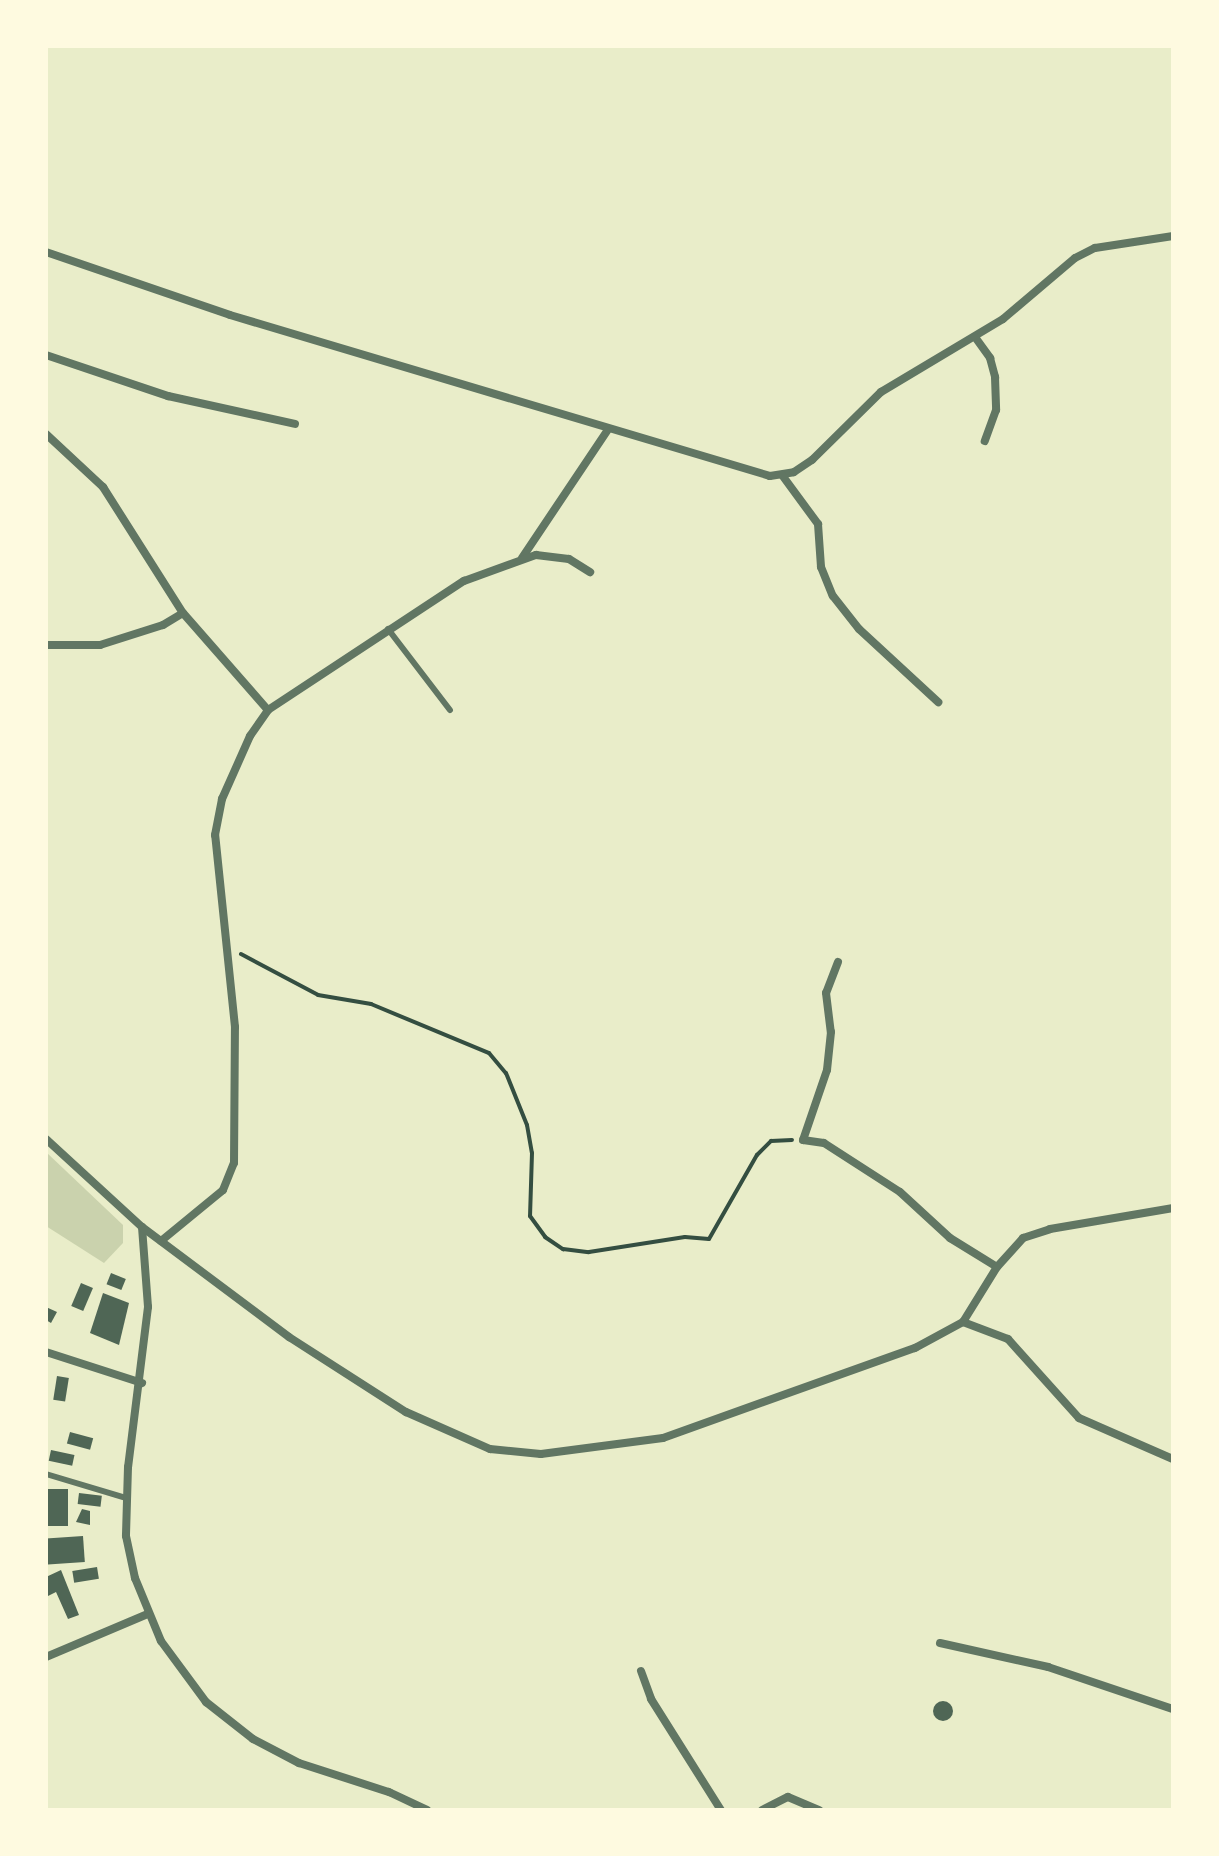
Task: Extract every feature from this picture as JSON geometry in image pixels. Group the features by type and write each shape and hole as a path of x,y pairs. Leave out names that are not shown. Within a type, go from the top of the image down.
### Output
{"street":[{"path":"46,252 149,290 607,431 756,475 782,475 812,460 881,392 975,337 1095,248 1173,236"},
{"path":"975,337 990,358 995,377 996,410 985,441"},
{"path":"46,355 168,396 295,424"},
{"path":"521,558 607,431"},
{"path":"46,434 103,487 183,613 268,710"},
{"path":"782,475 818,524 821,567 833,596 859,629 938,702"},
{"path":"161,1241 223,1190 234,1163 238,1115 228,949 215,858 218,816 232,770 268,710 464,581 521,558 553,555 590,572"},
{"path":"46,645 100,645 163,625 183,613"},
{"path":"838,962 826,993 831,1032 827,1070 803,1140 824,1143 900,1192 950,1238 997,1267"},
{"path":"46,1139 142,1227 246,1305 375,1394 444,1432 490,1449 541,1454 663,1438 915,1348 963,1322 1015,1244 1034,1234 1173,1208"},
{"path":"142,1227 148,1307 142,1383 126,1498 126,1536 148,1614 178,1669 206,1702 253,1739 299,1763 389,1792 427,1810"},
{"path":"963,1322 1008,1339 1079,1418 1173,1459"},
{"path":"46,1352 142,1383"},
{"path":"46,1657 148,1614"},
{"path":"940,1643 1048,1667 1173,1709"},
{"path":"641,1671 651,1699 721,1810"},
{"path":"762,1810 788,1797 819,1810"}],"lane":[{"path":"388,629 450,710"},
{"path":"46,1474 126,1498"}],"path":[{"path":"228,949 266,963 318,995 371,1004 489,1053 506,1073 527,1125 532,1153 530,1216 539,1231 563,1249 589,1252 685,1237 709,1239 757,1155 771,1141 803,1140"}],"green space":[{"path":"46,1152 123,1225 123,1243 104,1263 46,1226"}],"building":[{"path":"111,1273 126,1279 121,1290 107,1284"},
{"path":"81,1283 93,1288 83,1311 71,1306"},
{"path":"103,1293 129,1303 119,1345 90,1333"},
{"path":"46,1307 57,1312 51,1323 46,1320"},
{"path":"57,1376 69,1378 65,1402 53,1400"},
{"path":"70,1432 93,1438 90,1450 67,1444"},
{"path":"51,1450 74,1455 72,1466 49,1461"},
{"path":"46,1489 68,1489 68,1526 46,1526"},
{"path":"79,1493 102,1496 100,1507 78,1504"},
{"path":"82,1509 90,1511 90,1525 76,1522"},
{"path":"83,1536 85,1562 48,1565 46,1539"},
{"path":"97,1567 99,1579 74,1583 72,1571"},
{"path":"61,1570 79,1615 68,1619 56,1592 46,1597 46,1577"},
{"path":"943,1701 950,1704 953,1711 950,1718 943,1721 936,1718 933,1711 936,1704"}]}
